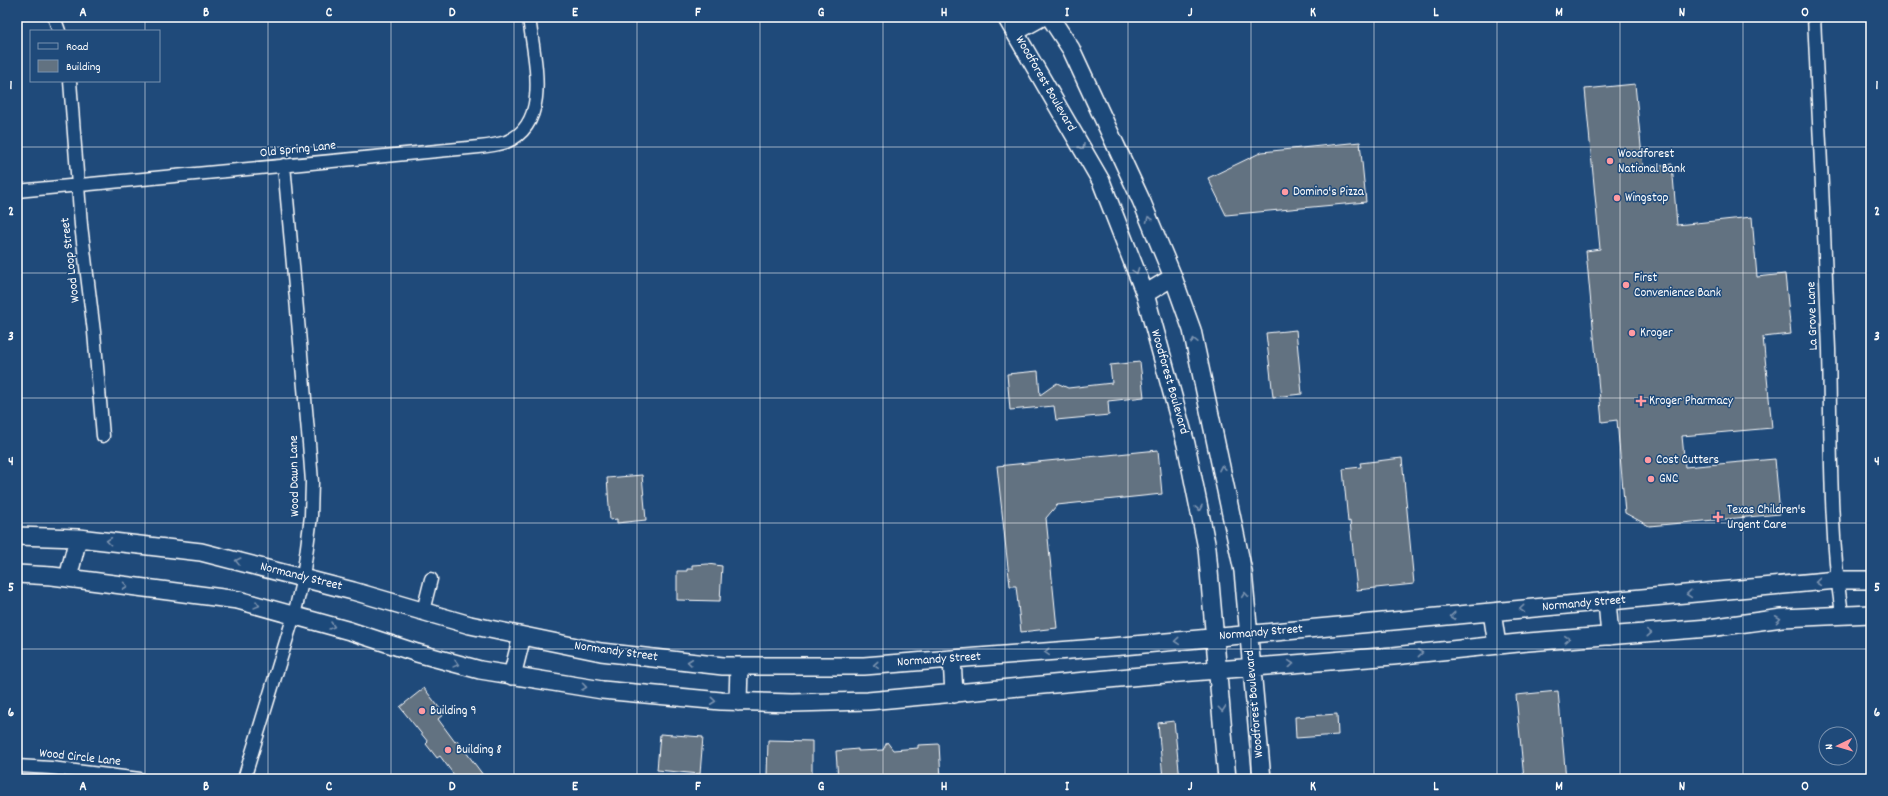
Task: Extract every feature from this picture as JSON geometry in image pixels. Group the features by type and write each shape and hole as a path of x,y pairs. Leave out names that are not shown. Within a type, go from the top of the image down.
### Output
{"main road":[{"name":"Woodforest Boulevard","path":"1006,17 1101,181 1145,294 1186,444 1207,548 1216,637 1227,779"},
{"path":"1015,32 1042,17"},
{"name":"Woodforest Boulevard","path":"1050,17 1071,49 1141,200 1173,277 1192,330 1222,465 1243,571 1262,779"},
{"path":"1145,294 1173,277"},
{"name":"Normandy Street","path":"17,536 78,538 201,552 303,578 470,625 601,652 723,666 864,666 1216,637 1837,580 1871,580"},
{"path":"68,578 78,538"},
{"path":"17,574 68,578 238,600 350,631 417,653 480,670 512,676 602,690 738,702 868,701 1393,656 1497,645 1709,628 1782,618 1842,614 1871,614"},
{"path":"1608,601 1610,636"},
{"path":"1492,612 1497,645"},
{"path":"512,676 522,636"},
{"path":"952,659 954,694"},
{"path":"738,702 739,666"}],"street":[{"path":"54,17 59,30"},
{"name":"Old Spring Lane","path":"17,191 479,147 507,142 524,129 537,97 534,53 528,17"},
{"name":"La Grove Lane","path":"1814,17 1827,287 1837,580 1842,614"},
{"name":"Wood Loop Street","path":"70,82 77,186 94,332 103,436"},
{"name":"Wood Dawn Lane","path":"244,779 294,615 303,578 311,516 312,482 284,165"},
{"path":"424,611 431,579"},
{"name":"Wood Circle Lane","path":"17,766 51,768 140,779"}],"building":[{"path":"1635,84 1643,167 1672,164 1677,225 1752,217 1757,277 1785,274 1791,334 1763,337 1772,428 1682,436 1685,467 1775,459 1780,514 1649,526 1625,513 1617,420 1602,422 1586,251 1600,249 1585,89"},
{"path":"1360,142 1366,202 1226,215 1208,178 1262,152"},
{"path":"1296,330 1302,394 1273,397 1266,333"},
{"path":"1140,362 1144,397 1108,401 1109,415 1056,420 1054,406 1010,410 1007,374 1038,371 1040,395 1057,383 1068,388 1112,383 1110,365"},
{"path":"1158,450 1162,494 1057,505 1046,518 1057,628 1021,632 1016,586 1010,586 997,466"},
{"path":"1402,458 1414,584 1357,590 1343,469 1361,467 1360,463"},
{"path":"642,475 646,520 617,523 617,519 610,520 607,478"},
{"path":"708,564 722,566 720,601 677,600 677,571 687,571 687,569 692,569 692,565"},
{"path":"424,688 444,714 438,719 455,742 457,740 486,779 457,779 440,756 437,758 426,744 428,742 400,707"},
{"path":"1558,691 1566,779 1524,779 1516,695"},
{"path":"1337,714 1338,735 1296,738 1295,717"},
{"path":"1174,721 1180,779 1163,779 1158,723"},
{"path":"660,734 703,737 700,774 657,770"},
{"path":"768,740 812,741 812,777 767,777"},
{"path":"887,742 893,750 918,748 918,745 939,744 941,779 838,779 836,751 858,749 858,751 883,750"}],"place":[{"name":"Woodforest National Bank","path":"1610,161"},
{"name":"Domino's Pizza","path":"1285,192"},
{"name":"Wingstop","path":"1617,198"},
{"name":"First Convenience Bank","path":"1626,285"},
{"name":"Kroger","path":"1632,333"},
{"name":"Kroger Pharmacy","path":"1641,401"},
{"name":"Cost Cutters","path":"1648,460"},
{"name":"GNC","path":"1651,479"},
{"name":"Texas Children's Urgent Care","path":"1718,517"},
{"name":"Building 9","path":"422,711"},
{"name":"Building 8","path":"448,750"}]}
